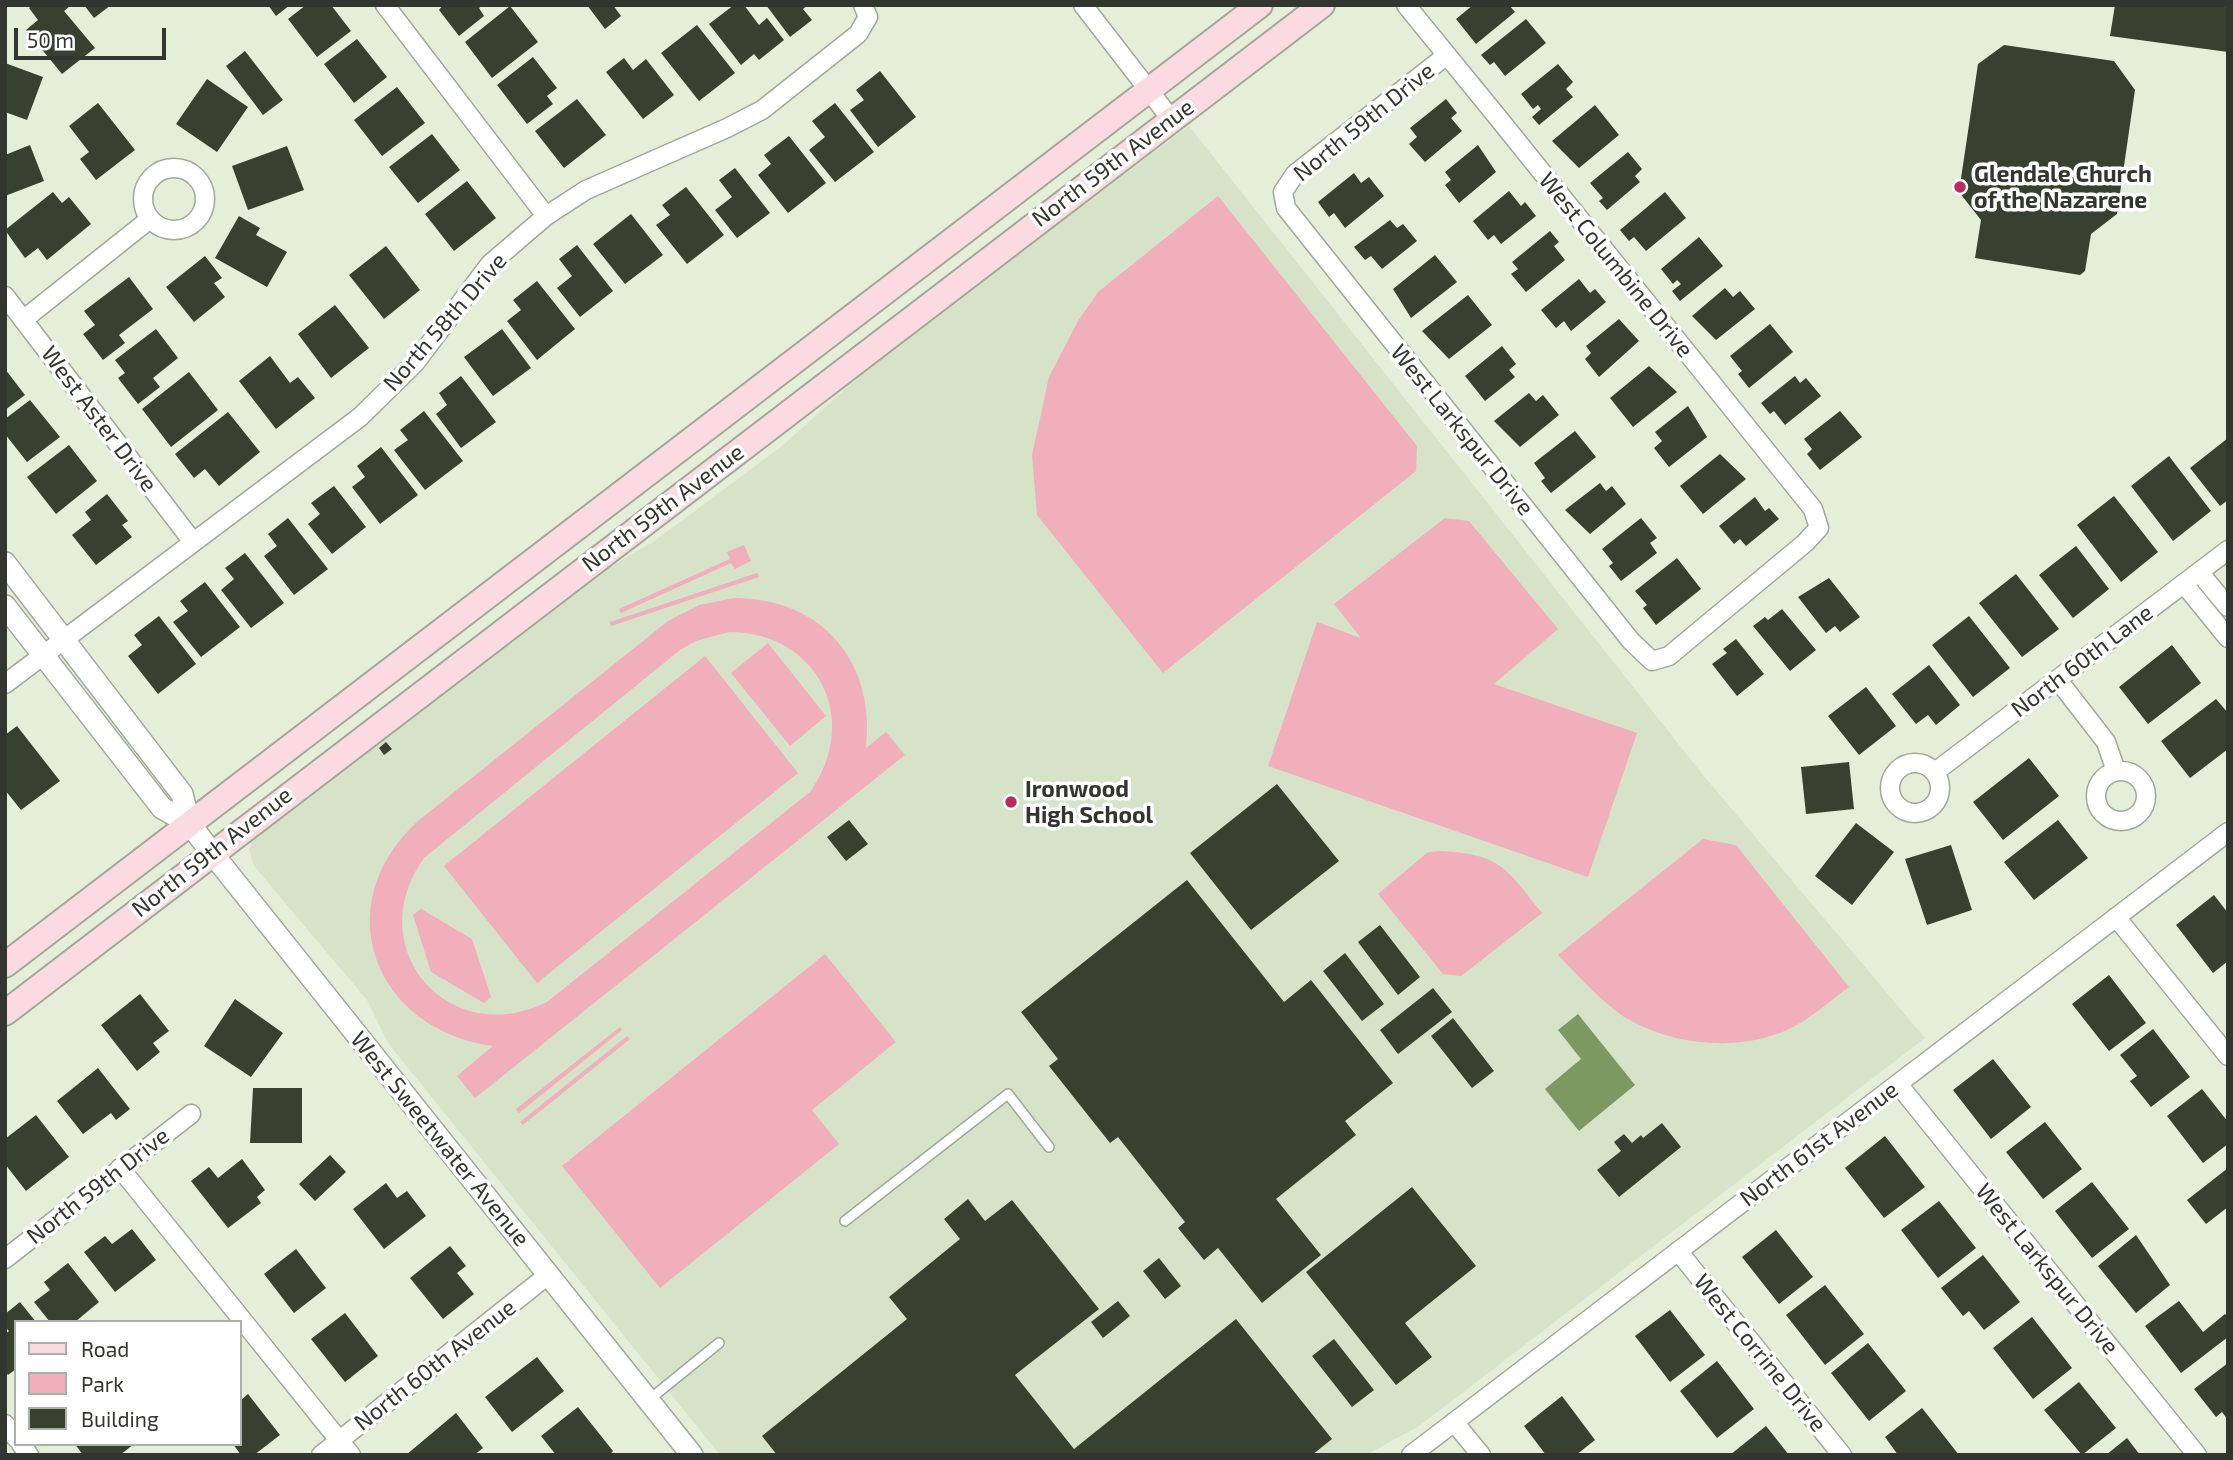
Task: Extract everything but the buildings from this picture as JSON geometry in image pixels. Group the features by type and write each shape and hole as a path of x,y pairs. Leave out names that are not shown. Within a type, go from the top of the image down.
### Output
{"main road":[{"name":"North 59th Avenue","path":"5,965 1260,5"},
{"name":"North 59th Avenue","path":"5,1013 1322,5"},
{"path":"725,462 731,428 752,394"}],"street":[{"path":"385,5 546,216"},
{"path":"1083,5 1171,119"},
{"name":"West Columbine Drive","path":"1406,5 1812,509 1819,528 1669,656 1652,661"},
{"name":"North 58th Drive","path":"5,684 360,417 415,363 490,264 546,216 586,190 762,110 858,34 866,11"},
{"name":"North 59th Drive","path":"1283,192 1295,174 1447,55"},
{"name":"West Larkspur Drive","path":"1283,192 1286,208 1631,641 1652,661"},
{"path":"23,320 150,219"},
{"name":"West Aster Drive","path":"5,296 193,542"},
{"name":"North 60th Lane","path":"1936,772 2228,550"},
{"path":"5,563 66,639 182,794 189,823"},
{"path":"2200,572 2228,607"},
{"path":"2184,583 2228,638"},
{"path":"5,606 162,808 189,823"},
{"path":"2058,680 2106,742 2116,771"},
{"name":"West Sweetwater Avenue","path":"189,823 692,1455"},
{"name":"North 61st Avenue","path":"1410,1455 2228,832"},
{"path":"2116,917 2228,1056"},
{"name":"West Larkspur Drive","path":"1898,1084 2197,1455"},
{"name":"North 59th Drive","path":"5,1259 191,1114"},
{"path":"120,1168 345,1448"},
{"name":"West Corrine Drive","path":"1678,1251 1842,1455"},
{"name":"North 60th Avenue","path":"321,1455 345,1448 548,1275"},
{"path":"1454,1422 1481,1455"}],"lane":[{"path":"845,1221 1008,1094 1049,1147"},
{"path":"649,1401 719,1343"}],"shaded area":[{"name":"Ironwood High School","path":"1189,126 1703,775 1925,1038 1419,1426 1366,1455 720,1455 388,1043 367,1000 254,866 249,850 253,837 589,579 653,542 782,446 892,347"},
{"path":"1578,1014 1635,1085 1579,1131 1545,1089 1581,1059 1558,1030"}],"green space":[{"path":"1218,196 1417,446 1416,471 1163,673 1037,515 1032,455 1049,377 1078,321 1098,292"},
{"path":"1445,518 1469,521 1558,629 1494,684 1637,733 1588,877 1268,766 1317,622 1361,638 1334,604"},
{"path":"744,545 751,561 735,569 731,563 621,613 619,609 730,559 727,552"},
{"path":"757,573 759,577 611,626 610,622"},
{"path":"734,598 765,601 793,609 817,623 837,641 852,663 862,688 867,717 866,748 886,732 905,755 475,1098 457,1076 493,1046 452,1035 418,1016 393,990 376,959 370,925 374,889 390,854 418,821 668,621 699,605","holes":["729,632 760,636 787,647 807,664 822,685 831,710 832,737 825,764 810,792 547,1002 511,1014 477,1013 448,1001 424,982 409,956 402,925 407,892 424,858 680,650 696,641"]},
{"path":"768,643 826,716 790,746 731,673"},
{"path":"705,656 798,773 537,983 444,866"},
{"path":"1703,839 1736,845 1849,987 1808,1018 1783,1032 1741,1042 1719,1043 1675,1038 1654,1031 1615,1010 1558,955"},
{"path":"1428,852 1477,856 1500,866 1510,874 1542,913 1461,976 1443,974 1378,894"},
{"path":"421,909 472,939 491,997 484,1003 431,972 413,915"},
{"path":"825,954 896,1042 812,1110 839,1144 660,1288 562,1166"},
{"path":"620,1027 622,1030 519,1113 516,1109"},
{"path":"627,1036 630,1039 523,1125 520,1122"}],"place":[{"name":"Glendale Church of the Nazarene","path":"1960,187"},
{"name":"Ironwood High School","path":"1011,802"}]}
